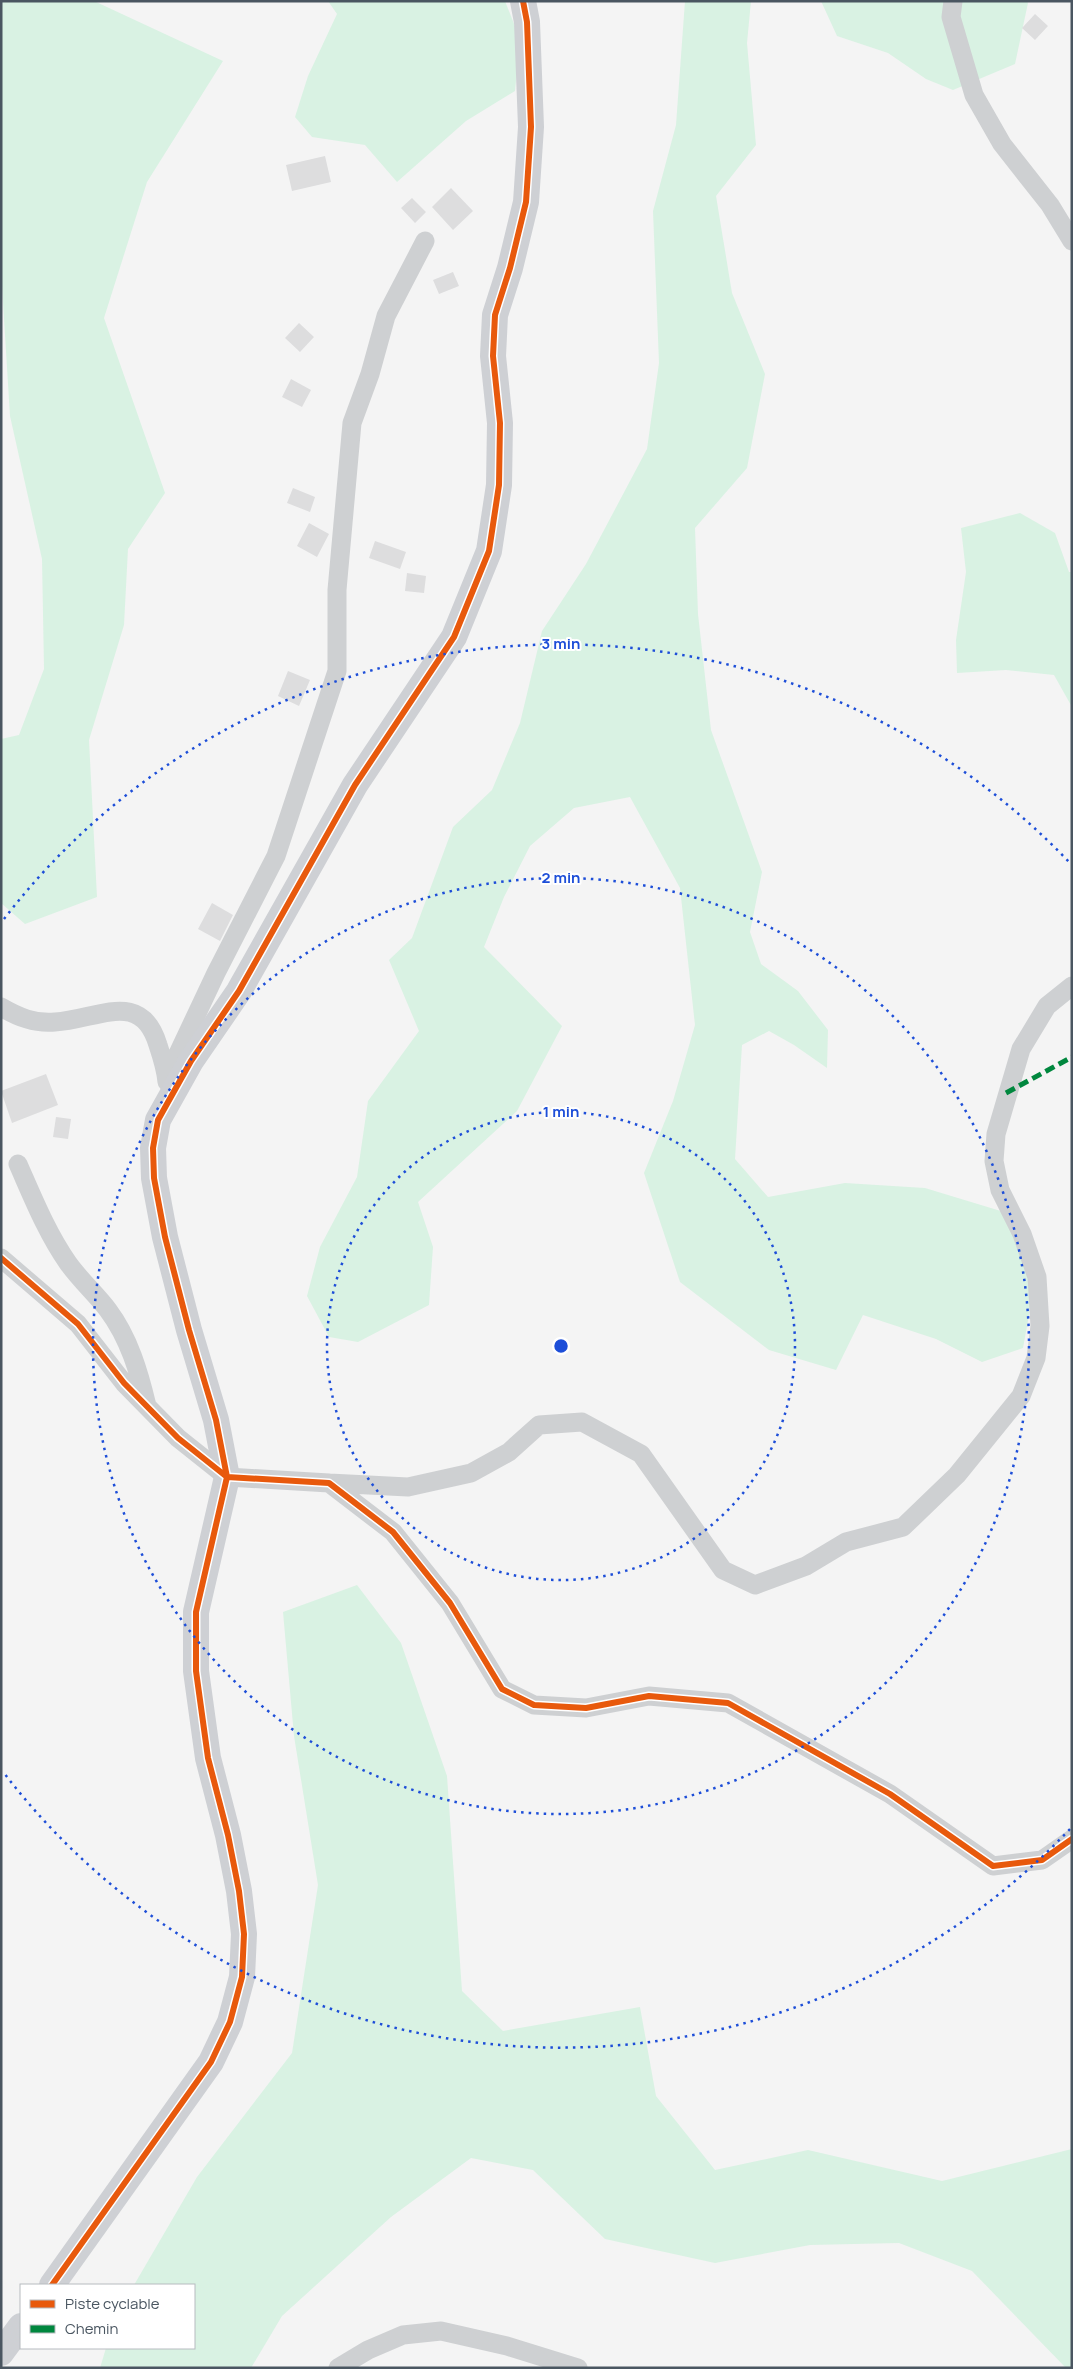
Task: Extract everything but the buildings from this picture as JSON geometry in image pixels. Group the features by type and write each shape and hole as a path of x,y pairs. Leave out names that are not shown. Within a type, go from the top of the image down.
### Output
{"street":[{"path":"168,1089 191,1061 239,990 355,785 454,637 489,551 499,485 500,423 493,356 495,315 510,268 526,202 531,127 527,22 523,1"},
{"path":"952,1 951,17 974,95 1002,144 1050,205 1072,242"},
{"path":"53,2284 211,2062 230,2022 242,1977 244,1934 239,1891 208,1758 196,1671 196,1612 227,1477 216,1420 189,1330 165,1237 154,1178 154,1148 158,1120 168,1089 216,973 276,856 337,671 337,590 352,423 370,374 386,316 425,241"},
{"path":"1,1258 78,1324 124,1383 178,1438 227,1477 408,1487 471,1473 509,1452 539,1425 582,1422 641,1454 723,1570 755,1585 806,1566 846,1542 903,1527 957,1475 1021,1396 1036,1358 1040,1326 1037,1277 1022,1234 1000,1190 994,1162 996,1134 1021,1049 1048,1006 1072,986"},
{"path":"1,1007 25,1019 56,1022 117,1011 133,1012 145,1019 155,1034 168,1089"},
{"path":"18,1164 48,1233 69,1265 109,1312 127,1343 139,1371 148,1407"},
{"path":"329,1483 393,1532 450,1603 502,1688 534,1705 586,1708 649,1696 728,1703 890,1794 993,1866 1042,1860 1072,1839"},
{"path":"1,2354 20,2327"},
{"path":"338,2368 368,2350 403,2335 441,2331 506,2346 578,2368"}],"green space":[{"path":"1,1 94,1 223,61 147,182 104,318 165,493 128,549 124,625 89,740 97,897 25,924 1,903 1,739 19,735 44,669 42,559 10,416 1,270"},
{"path":"328,1 505,1 520,39 515,91 466,121 397,182 365,145 312,137 295,117 308,76 337,14"},
{"path":"685,1 751,1 747,43 756,145 716,196 732,293 765,374 747,468 695,528 698,614 711,730 762,872 750,932 761,964 798,991 828,1030 827,1068 794,1045 769,1031 742,1045 735,1159 768,1197 845,1183 925,1188 1004,1212 1034,1288 1023,1348 982,1362 936,1339 863,1315 836,1370 769,1350 680,1282 644,1173 673,1101 695,1025 680,888 630,797 574,808 530,846 504,897 484,947 562,1026 517,1111 418,1202 433,1247 429,1305 358,1342 329,1337 307,1296 320,1247 357,1177 368,1101 419,1031 389,960 412,938 453,827 492,790 520,723 542,631 586,564 647,449 659,363 653,211 676,125"},
{"path":"821,1 1027,1 1028,3 1015,64 953,90 926,79 888,53 837,36"},
{"path":"1020,513 1055,533 1069,572 1072,572 1072,707 1054,675 1006,670 957,673 956,640 966,572 961,528"},
{"path":"357,1585 401,1643 447,1776 462,1991 503,2031 640,2007 656,2096 715,2170 808,2150 942,2181 1072,2149 1072,2368 1066,2368 972,2271 899,2243 810,2245 715,2263 605,2239 533,2170 471,2158 391,2217 282,2316 251,2368 100,2368 106,2349 195,2349 195,2284 135,2284 197,2177 292,2053 318,1885 294,1736 283,1612"}],"marked path":[{"path":"1006,1093 1072,1057"}],"cycle path":[{"path":"53,2284 211,2062 230,2022 242,1977 244,1934 239,1891 228,1835 208,1758 196,1671 196,1612 227,1477 216,1420 189,1330 165,1237 154,1178 153,1148 158,1120 191,1061 239,991 355,785 454,637 489,551 499,485 500,423 493,356 495,315 510,268 526,202 531,127 527,22 523,1"},
{"path":"1,1258 78,1324 124,1383 178,1438 227,1477 329,1483 393,1532 450,1603 502,1689 534,1705 586,1708 649,1696 728,1703 890,1794 993,1866 1042,1860 1072,1839"}]}
